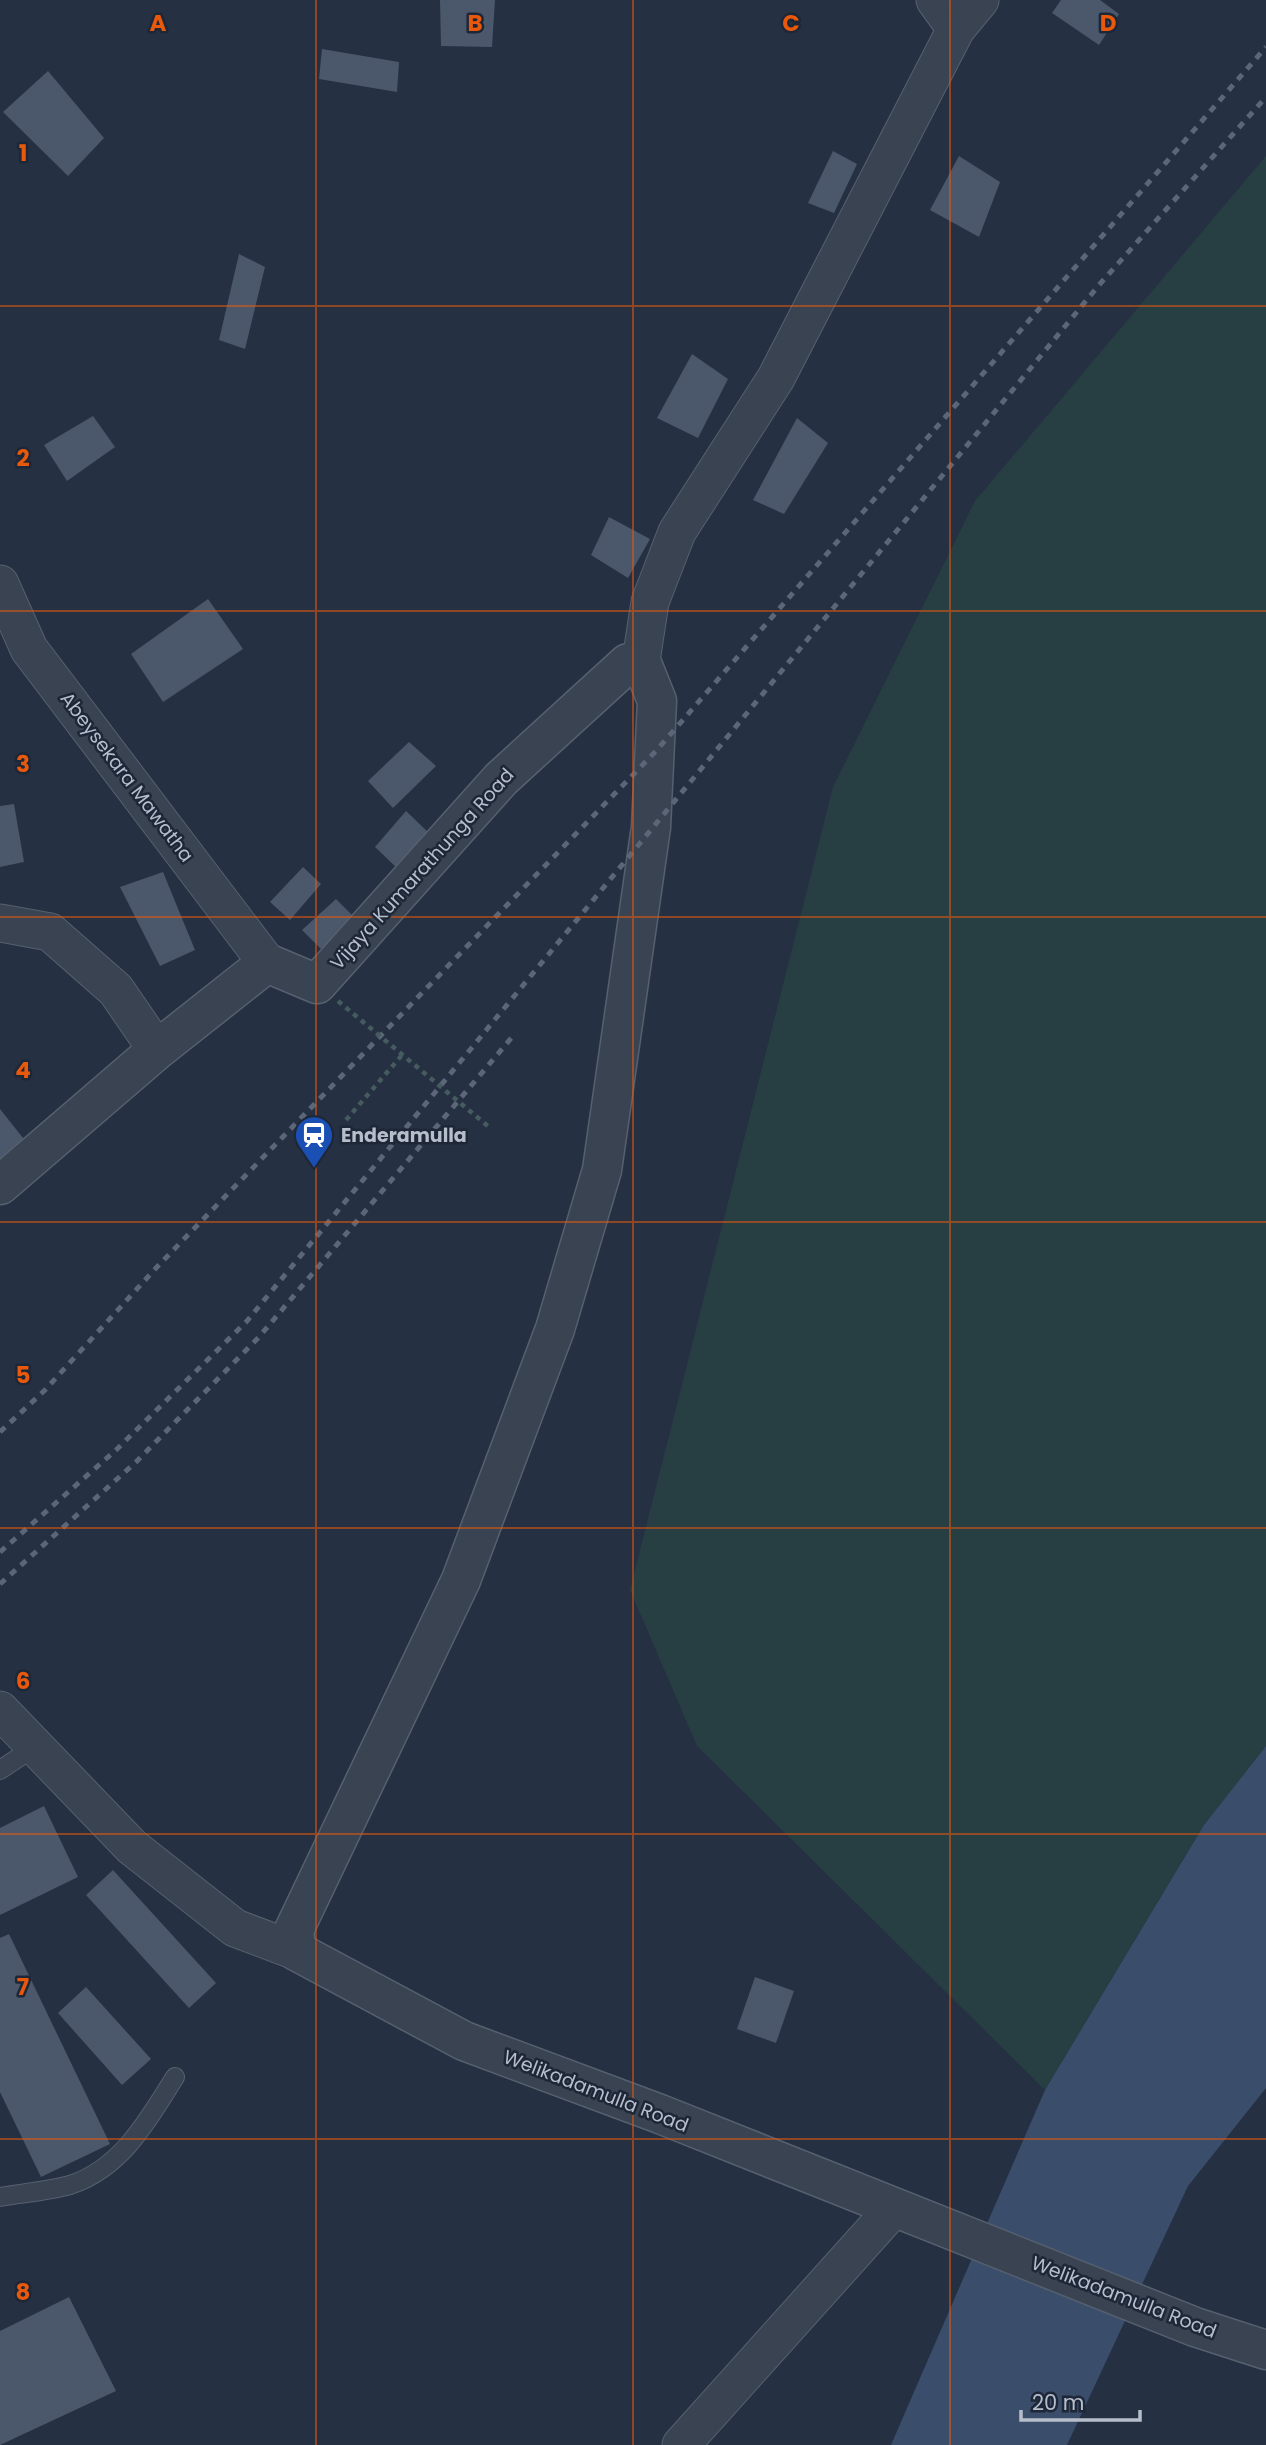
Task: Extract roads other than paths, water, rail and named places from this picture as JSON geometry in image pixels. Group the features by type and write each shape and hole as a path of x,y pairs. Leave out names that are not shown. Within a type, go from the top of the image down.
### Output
{"street":[{"path":"935,0 956,29"},
{"path":"296,1951 294,1930 461,1580 555,1329 602,1170 651,827 657,701 641,661 650,602 677,532 775,378 956,29 980,0"},
{"name":"Abeysekara Mawatha","path":"0,584 29,649 267,963"},
{"name":"Vijaya Kumarathunga Road","path":"267,963 317,984 501,779 628,663 641,661"},
{"path":"0,923 50,932 117,990 157,1050"},
{"path":"0,1185 157,1050 267,963"},
{"name":"Welikadamulla Road","path":"0,1710 132,1847 235,1928 296,1951 464,2041 660,2114 892,2209 957,2231 1195,2327 1266,2350"},
{"path":"681,2445 892,2209"}],"lane":[{"path":"0,1770 36,1746"},
{"path":"0,2197 72,2184 120,2157 146,2125 174,2077"}],"water":[{"path":"1266,1746 1266,2088 1188,2186 1067,2445 891,2445 1045,2090 1204,1825"}],"railway":[{"path":"0,1432 45,1390 156,1268 656,751 1266,47"},
{"path":"0,1552 116,1450 247,1321 1099,285 1266,97"},
{"path":"0,1584 136,1462 259,1337 513,1036"}],"place":[{"name":"Enderamulla","path":"314,1169"}]}
